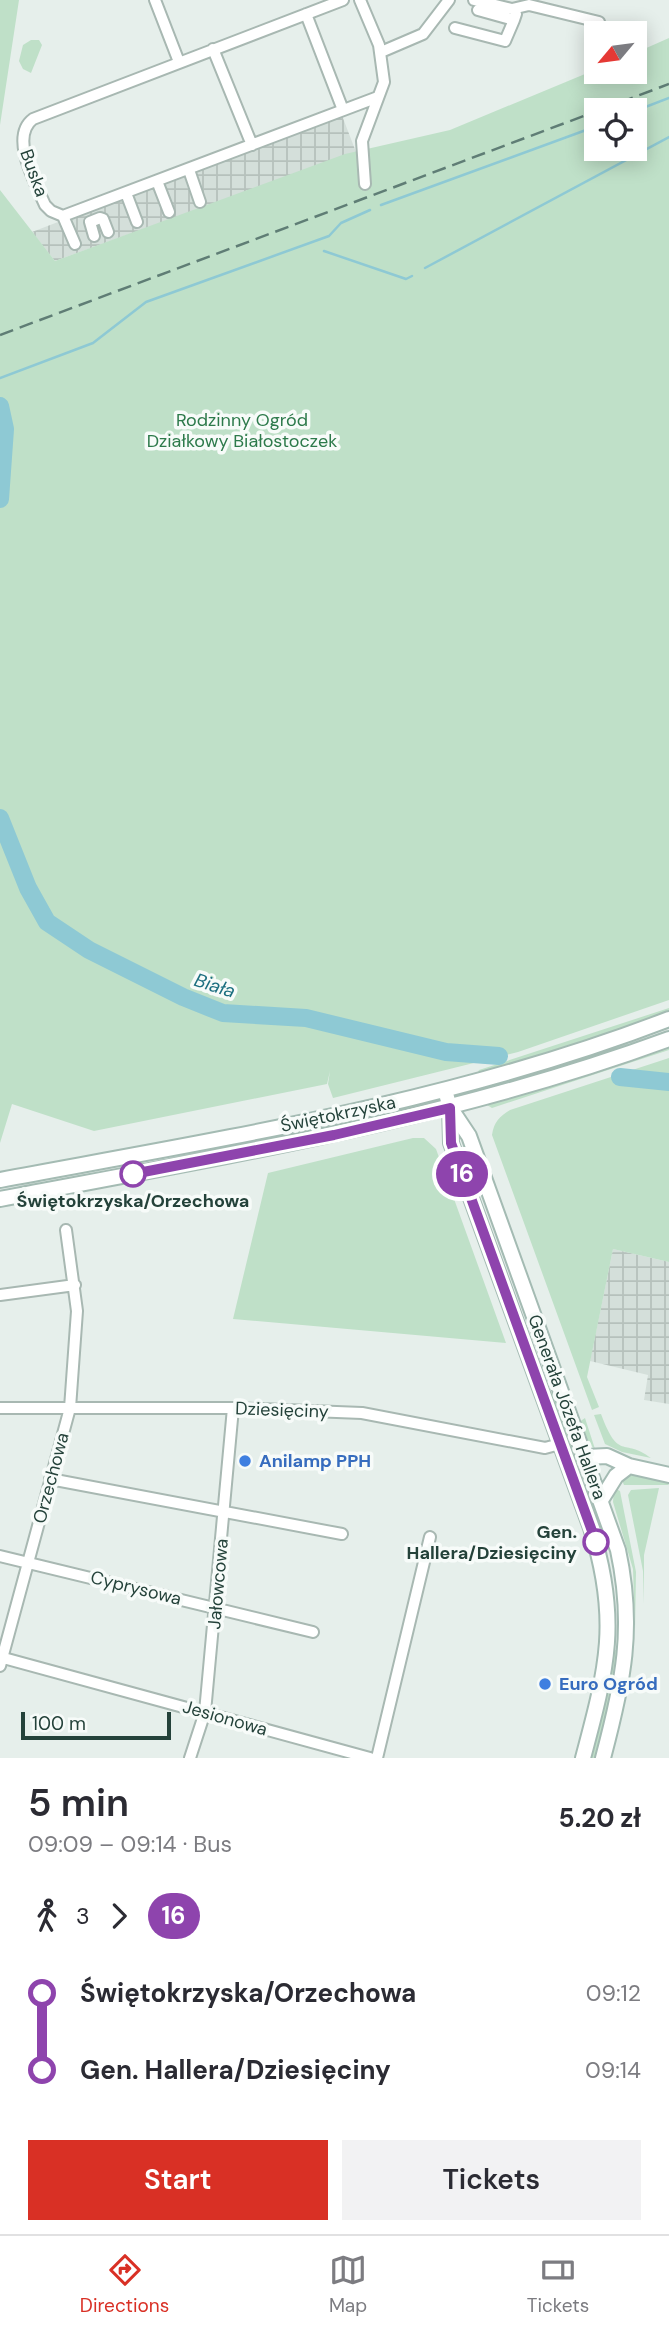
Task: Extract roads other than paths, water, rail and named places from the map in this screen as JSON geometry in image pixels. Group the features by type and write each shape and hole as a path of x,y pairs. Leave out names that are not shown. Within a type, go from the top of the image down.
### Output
{"main road":[{"name":"Świętokrzyska","path":"0,1180 335,1116 445,1090 559,1058 669,1019"},
{"name":"Świętokrzyska","path":"0,1199 258,1151 450,1108 592,1067 669,1039"},
{"name":"Generała Józefa Hallera","path":"445,1090 450,1108 451,1143 600,1557 608,1592 609,1644 603,1684 583,1758"},
{"name":"Generała Józefa Hallera","path":"450,1108 469,1136 586,1457 623,1573 628,1643 624,1678 603,1758"},
{"path":"502,1284 520,1276"},
{"path":"586,1457 607,1456 629,1466 669,1475"},
{"path":"601,1500 616,1475 629,1466"},
{"path":"609,1644 628,1643"}],"street":[{"path":"155,0 179,62"},
{"name":"Buska","path":"343,0 28,122 22,145 45,205 63,216 378,97"},
{"path":"360,0 381,52 384,82 361,147 365,184"},
{"path":"381,52 421,36 449,0"},
{"path":"476,5 592,21"},
{"path":"455,28 505,41 518,11"},
{"path":"306,14 343,110"},
{"path":"214,49 252,145"},
{"path":"188,170 200,202"},
{"path":"158,181 169,212"},
{"path":"126,193 137,222"},
{"path":"93,205 98,218"},
{"path":"63,216 75,244"},
{"path":"94,236 90,222 98,218 103,219 108,232"},
{"name":"Orzechowa","path":"1,1660 69,1408 77,1311 66,1230"},
{"path":"0,1296 75,1285"},
{"name":"Dziesięciny","path":"0,1408 233,1408 362,1413 545,1448 560,1444"},
{"name":"Jałowcowa","path":"190,1758 205,1712 233,1408"},
{"path":"50,1479 342,1534"},
{"path":"377,1758 430,1537"},
{"name":"Cyprysowa","path":"0,1556 313,1632"},
{"name":"Jesionowa","path":"1,1660 205,1712 370,1758"}],"waterway":[{"path":"647,106 669,98"},
{"path":"381,205 584,131"},
{"path":"425,268 669,137"},
{"path":"0,378 93,343 146,302 329,236 341,223 370,210"},
{"path":"324,251 406,279 412,276"},
{"name":"Biała","path":"0,406 5,429 0,499"},
{"name":"Biała","path":"0,818 28,888 47,922 89,950 183,997 223,1013 306,1018 446,1052 499,1056"},
{"name":"Biała","path":"620,1077 669,1082"}],"railway":[{"path":"632,98 669,84"},
{"path":"0,335 584,116"}],"place":[{"name":"Świętokrzyska/Orzechowa","path":"133,1174"},
{"name":"Anilamp PPH","path":"245,1461"},
{"name":"Gen. Hallera/Dziesięciny","path":"596,1542"},
{"name":"Euro Ogród","path":"545,1684"}],"park label":[{"name":"Rodzinny Ogród Działkowy Białostoczek","path":"242,430"}]}
